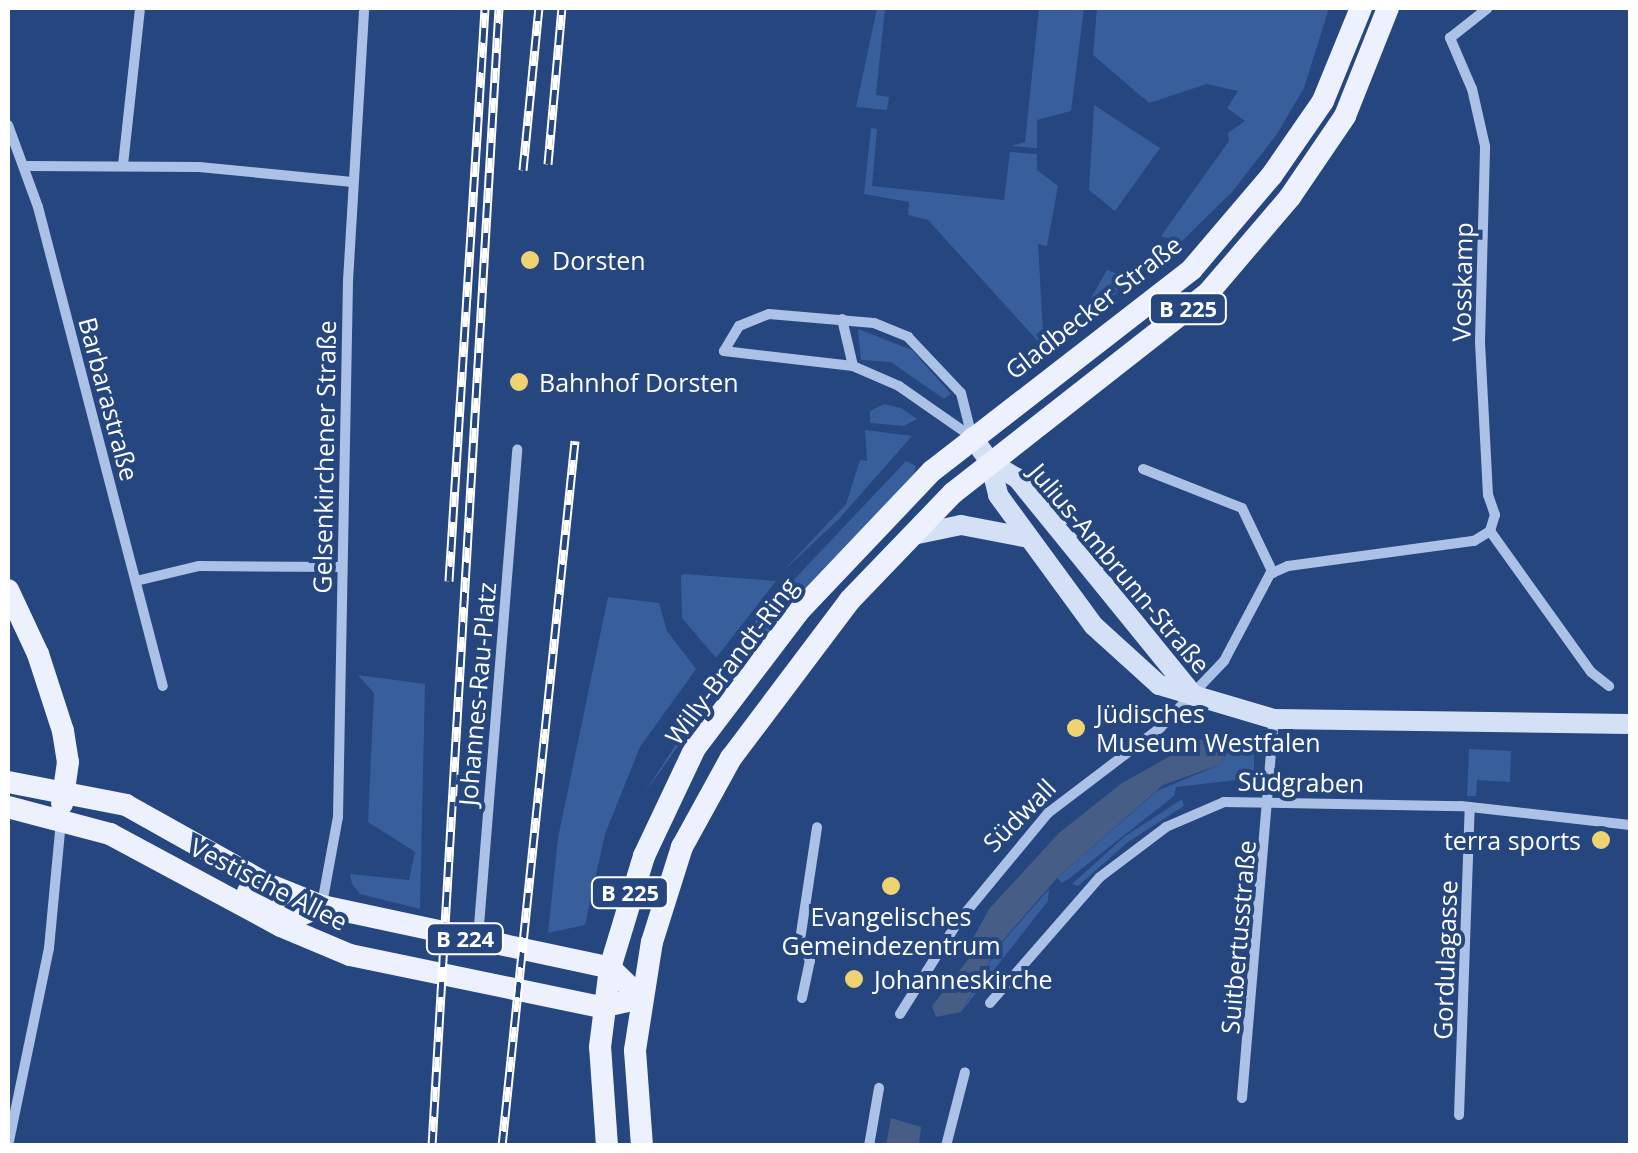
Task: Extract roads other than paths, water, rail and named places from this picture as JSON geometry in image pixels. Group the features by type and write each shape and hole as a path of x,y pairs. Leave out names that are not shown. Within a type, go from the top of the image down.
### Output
{"main road":[{"name":"Gladbecker Straße","path":"972,437 1192,269 1272,175 1322,102 1362,8"},
{"name":"B 225","path":"641,998 667,887 723,771 786,678 913,535 990,462 1209,292 1244,253 1345,116 1388,8"},
{"path":"972,437 990,462"},
{"name":"Willy-Brandt-Ring","path":"607,1146 601,1007 644,856 695,748 831,574 972,437"},
{"name":"Julius-Ambrunn-Straße","path":"990,462 998,495 1094,626 1159,685 1194,696"},
{"name":"Julius-Ambrunn-Straße","path":"990,462 1017,478 1194,696"},
{"path":"913,535 961,526 1029,538"},
{"path":"8,590 55,700 68,762 62,790 62,819"},
{"path":"1194,696 1274,719 1630,724"},
{"name":"Vestische Allee","path":"8,782 62,790 160,820 266,884 322,906 610,968"},
{"name":"Vestische Allee","path":"8,807 62,819 132,844 334,950 601,1007 641,998"},
{"name":"Vestische Allee","path":"132,844 170,851 298,916 322,906"},
{"path":"610,968 641,998 635,1090 642,1146"}],"street":[{"path":"122,166 140,8"},
{"name":"Gelsenkirchener Straße","path":"322,906 338,817 352,182 364,8"},
{"name":"Vosskamp","path":"1488,8 1450,38 1472,88 1485,146 1480,342 1488,495 1495,515 1490,531"},
{"name":"Barbarastraße","path":"8,125 26,166 163,686"},
{"path":"26,166 122,166 352,182"},
{"path":"762,314 892,328 922,348 961,393 972,437 899,386 853,366 724,351 732,332 762,314"},
{"path":"842,320 853,366"},
{"name":"Johannes-Rau-Platz","path":"477,941 517,450"},
{"path":"1142,469 1242,508 1272,573"},
{"path":"1272,573 1474,541 1490,531 1591,672 1609,686"},
{"path":"136,580 199,566 341,567"},
{"path":"1194,696 1224,661 1272,573"},
{"name":"Südwall","path":"900,1014 956,922 1048,813 1194,696"},
{"name":"Suitbertusstraße","path":"1242,1098 1274,719"},
{"name":"Südgraben","path":"990,1003 1069,907 1166,826 1224,802 1270,798 1470,807 1630,825"},
{"name":"Gordulagasse","path":"1459,1115 1470,807"},
{"path":"8,1146 48,955 62,819"},
{"path":"802,998 810,961 800,940 817,827"},
{"path":"946,1146 965,1072"},
{"path":"868,1146 879,1088"}],"railway":[{"path":"449,581 485,8"},
{"path":"432,1146 499,8"},
{"path":"523,170 539,8"},
{"path":"548,164 562,8"},
{"path":"502,1146 575,441"}],"place":[{"name":"Dorsten","path":"530,260"},
{"name":"Bahnhof Dorsten","path":"519,382"},
{"name":"Jüdisches Museum Westfalen","path":"1076,728"},
{"name":"terra sports","path":"1601,840"},
{"name":"Evangelisches Gemeindezentrum","path":"891,886"},
{"name":"Johanneskirche","path":"854,979"}]}
